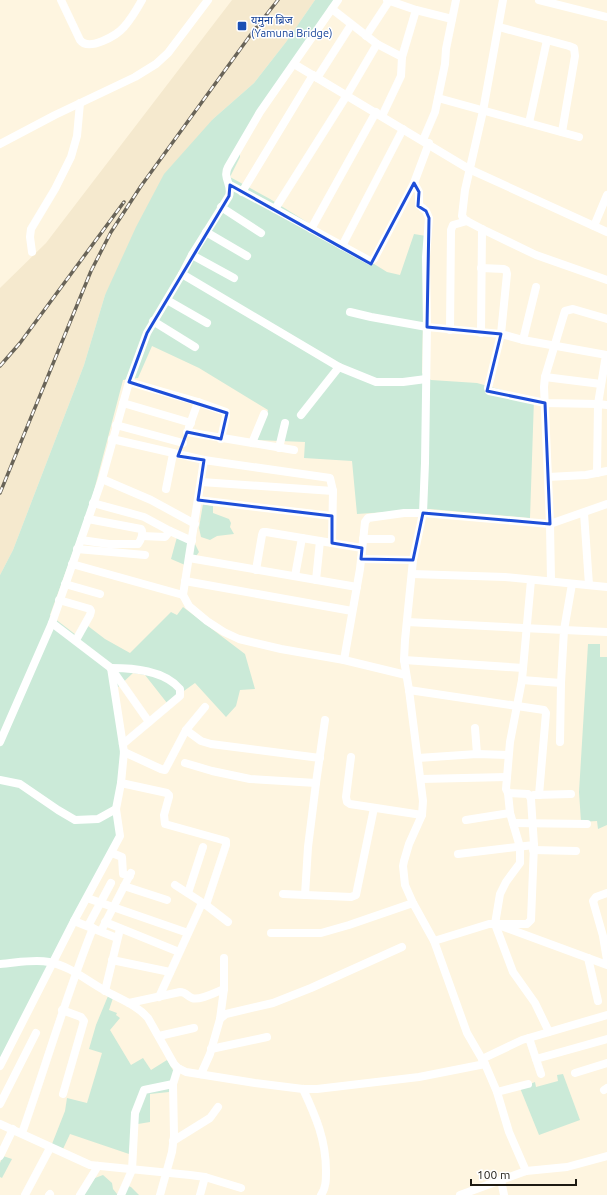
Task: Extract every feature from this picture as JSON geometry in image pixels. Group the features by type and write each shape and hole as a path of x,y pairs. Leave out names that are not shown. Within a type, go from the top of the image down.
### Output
{"street":[{"path":"61,0 82,44 87,45 102,41 118,32 125,26 142,0"},
{"path":"0,144 135,77 156,64 168,53 208,0"},
{"path":"0,742 52,623 102,478 129,382 147,333 192,255 229,196 231,191 226,175 228,167 260,112 338,0"},
{"path":"366,36 388,0 416,10 452,19"},
{"path":"230,185 367,261 372,261 414,183 435,112 456,0"},
{"path":"503,0 483,111 469,169 462,212 463,218 467,222 536,255 607,280"},
{"path":"539,0 607,17"},
{"path":"332,9 377,44 402,57"},
{"path":"311,229 401,76 402,57 416,10"},
{"path":"242,192 315,76 351,25"},
{"path":"499,27 572,46 575,53 562,132"},
{"path":"529,123 547,40"},
{"path":"275,209 347,95 377,44"},
{"path":"294,64 469,169 607,232"},
{"path":"438,98 579,137"},
{"path":"32,252 30,237 31,229 55,189 71,157 77,136 80,103"},
{"path":"342,246 403,129"},
{"path":"414,183 419,192 419,205 426,211 429,218 426,257 426,379 423,513 413,560 404,660 423,801 422,815 409,844 403,866 405,885 434,942 467,1033 484,1062 497,1092 509,1132 526,1171"},
{"path":"594,226 607,195"},
{"path":"221,207 261,233"},
{"path":"450,330 451,230 453,225 467,222"},
{"path":"481,333 482,229"},
{"path":"206,232 247,256"},
{"path":"192,255 234,278"},
{"path":"481,268 504,269 507,272 501,334 488,390 490,392 545,403 607,405"},
{"path":"182,274 339,368 376,382 403,382 426,379"},
{"path":"523,340 536,287"},
{"path":"167,300 207,323"},
{"path":"551,582 544,386 545,377 556,345 565,311 573,309 607,319"},
{"path":"350,312 427,327 501,334 523,340 607,355 598,404 597,474"},
{"path":"153,321 195,347"},
{"path":"301,415 339,368"},
{"path":"545,377 601,384"},
{"path":"129,382 198,402 226,412 221,439"},
{"path":"166,489 176,455 183,443 198,402"},
{"path":"123,403 191,423"},
{"path":"252,443 264,414"},
{"path":"279,448 285,423"},
{"path":"116,425 183,443"},
{"path":"187,432 221,439 294,450"},
{"path":"112,439 176,455 204,460 250,468 329,477 332,479 333,491 332,543"},
{"path":"204,460 183,595 189,606 207,621 232,636 280,649 344,660 406,675"},
{"path":"548,477 607,472"},
{"path":"102,478 151,500 195,524"},
{"path":"201,482 333,491"},
{"path":"198,500 332,516"},
{"path":"93,503 144,517 192,541"},
{"path":"344,660 357,587 365,522 368,518 404,513 423,513 550,524 607,504"},
{"path":"584,513 589,585"},
{"path":"81,540 109,544 140,543 142,530 139,528 88,519"},
{"path":"142,536 165,537 170,531"},
{"path":"256,570 263,532 362,548"},
{"path":"295,576 302,538"},
{"path":"363,539 391,539"},
{"path":"316,580 320,541"},
{"path":"77,549 145,556"},
{"path":"189,558 357,587"},
{"path":"361,559 413,560"},
{"path":"72,564 183,595"},
{"path":"412,574 506,577 607,587"},
{"path":"531,580 522,680 511,732 506,789 508,793 510,813 520,847 520,863 506,882 500,894 494,924 513,972 535,1003 549,1032"},
{"path":"185,581 352,611"},
{"path":"65,584 100,594"},
{"path":"560,742 564,630 572,584"},
{"path":"59,600 90,609 91,611 76,640"},
{"path":"407,622 607,632"},
{"path":"52,623 111,668 149,722"},
{"path":"404,660 523,668"},
{"path":"111,668 143,670 170,680 180,688 181,693 180,696 149,722 124,748"},
{"path":"0,1066 54,963 74,921 120,836 116,809 121,782 124,748 111,668"},
{"path":"522,680 561,683"},
{"path":"409,690 542,709 545,711 540,795"},
{"path":"124,748 165,770 186,730 204,706"},
{"path":"305,895 308,848 325,720"},
{"path":"475,728 477,754"},
{"path":"186,730 201,741 216,745 320,758"},
{"path":"418,758 477,754 508,755"},
{"path":"351,756 346,800 350,804 422,815"},
{"path":"185,763 212,771 250,779 316,783"},
{"path":"421,779 507,777"},
{"path":"0,780 20,784 75,820 98,818 116,809"},
{"path":"121,782 167,793 169,797 164,815 165,824 226,841 226,845 204,904 188,933 159,997"},
{"path":"508,793 529,795 571,794"},
{"path":"434,942 489,924 527,924 531,920 533,847 529,795"},
{"path":"283,894 351,897 356,895 374,808"},
{"path":"466,820 510,813"},
{"path":"513,823 587,824"},
{"path":"188,893 203,847"},
{"path":"458,854 520,847 576,851"},
{"path":"101,931 130,874 123,874 122,857 112,853"},
{"path":"22,1133 43,1074 62,1010 90,927 111,883"},
{"path":"175,885 228,922"},
{"path":"124,886 167,900"},
{"path":"607,893 596,897 593,901 603,936 607,960"},
{"path":"87,898 188,933"},
{"path":"271,933 321,933 413,903"},
{"path":"74,921 117,938"},
{"path":"106,922 179,952"},
{"path":"494,924 607,965"},
{"path":"105,991 120,928"},
{"path":"220,1020 226,1014 283,1000 402,947"},
{"path":"201,1074 220,1020 224,989 224,958"},
{"path":"588,958 598,1001"},
{"path":"112,960 170,972"},
{"path":"0,964 36,961 54,963 76,972 105,991 129,1003 142,1012 159,1036 174,1064 186,1072 303,1089 317,1089 414,1078 484,1062 529,1038 607,1015"},
{"path":"129,1003 183,992 196,999 224,989"},
{"path":"62,1010 81,1017 84,1021 63,1094"},
{"path":"159,1036 194,1028"},
{"path":"0,1104 36,1033"},
{"path":"211,1049 267,1037"},
{"path":"529,1038 541,1074"},
{"path":"536,1059 607,1039"},
{"path":"575,1073 607,1063"},
{"path":"160,1195 167,1173 173,1141 173,1084 178,1068"},
{"path":"121,1195 132,1170 135,1113 144,1090 173,1084"},
{"path":"497,1092 528,1084"},
{"path":"303,1089 317,1120 325,1149 326,1180 321,1195"},
{"path":"173,1141 206,1120 212,1115 218,1106"},
{"path":"0,1124 90,1165 204,1177 241,1188"},
{"path":"0,1156 13,1129"},
{"path":"26,1195 50,1148"},
{"path":"460,1195 526,1171 568,1167 607,1156"},
{"path":"80,1195 98,1166"},
{"path":"200,1195 204,1177"},
{"path":"501,1180 504,1195"}],"highlighted area":[{"path":"414,183 419,192 418,206 426,211 429,218 427,327 501,334 487,391 545,403 550,524 423,513 413,560 361,559 362,548 332,543 332,516 198,500 204,460 178,456 187,432 221,439 227,413 129,382 147,333 229,196 230,185 371,264"}],"shaded area":[{"path":"232,0 315,0 286,42 254,83 213,119 105,295 84,365 13,550 0,575 0,288 46,243"}],"green space":[{"path":"315,0 340,0 262,113 240,150 240,157 230,177 270,199 387,272 400,275 414,234 426,236 424,257 422,373 431,380 477,383 534,399 530,518 430,509 357,514 352,461 304,458 305,442 257,440 268,410 199,368 152,346 138,378 123,380 91,502 50,615 80,638 88,626 105,639 130,653 171,612 177,615 183,607 245,654 255,689 240,690 236,706 226,717 195,683 167,703 145,675 133,673 117,688 126,751 119,809 122,837 0,1070 0,575 13,550 84,365 105,295 136,227 164,174 213,119 254,83 286,42"},
{"path":"203,504 213,506 213,513 229,519 231,523 230,527 234,534 217,536 210,540 201,537 199,528"},
{"path":"177,537 195,544 199,552 192,562 185,565 171,559"},
{"path":"588,644 600,644 600,657 607,657 607,825 598,829 597,821 581,822 579,792"},
{"path":"108,996 113,998 109,1010 117,1013 116,1015 120,1018 110,1030 131,1065 143,1058 151,1070 167,1060 174,1072 169,1092 150,1094 150,1122 132,1125 129,1154 70,1134 63,1149 52,1144 65,1111 67,1098 87,1103 102,1053 89,1049 96,1025"},
{"path":"563,1074 580,1120 539,1135 520,1088 535,1082 536,1087 558,1081 557,1075"},
{"path":"3,1156 12,1159 2,1178 0,1177 0,1163"},
{"path":"103,1175 112,1183 113,1189 117,1194 128,1186 139,1195 83,1195 95,1178"}],"railway":[{"path":"0,493 91,271 111,232 141,186 252,33 278,0"},
{"path":"0,366 20,343 124,202"}],"place":[{"name":"यमुना ब्रिज (Yamuna Bridge)","path":"242,26"}]}
